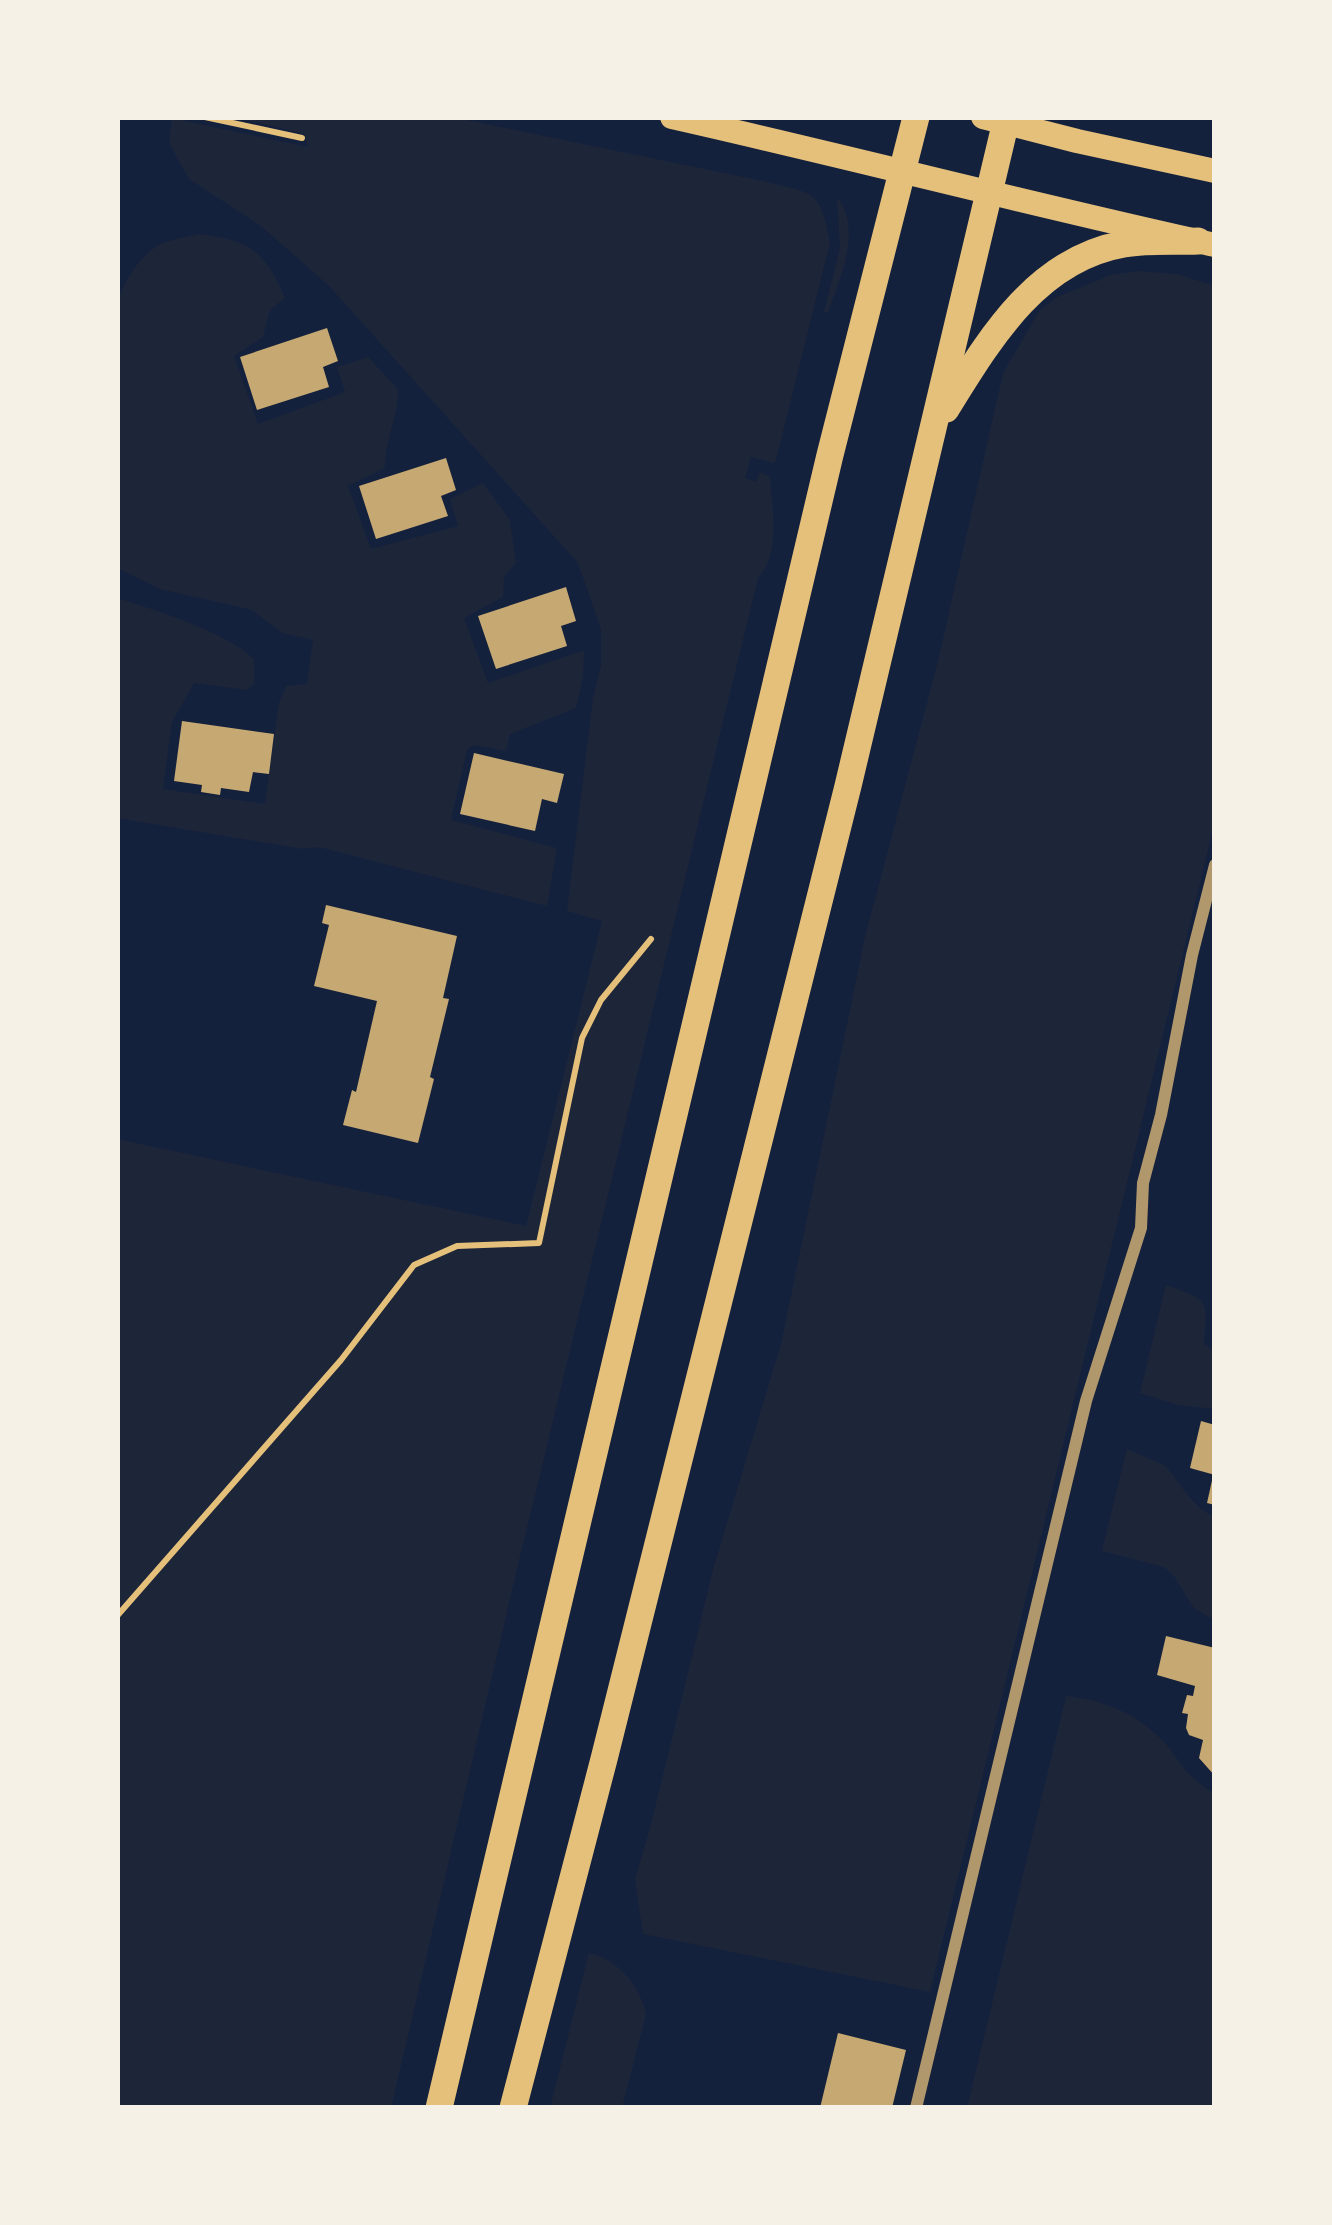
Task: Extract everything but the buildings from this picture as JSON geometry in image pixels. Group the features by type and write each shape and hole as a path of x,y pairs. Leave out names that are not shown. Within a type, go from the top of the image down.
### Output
{"main road":[{"path":"672,117 1206,243"},
{"path":"439,2108 830,455 916,117"},
{"path":"513,2108 843,810 989,192 998,119 1215,171"},
{"path":"934,427 993,334 1054,275 1097,250 1126,244 1206,243"}],"street":[{"path":"916,2108 1086,1401 1141,1228 1142,1184 1215,865"}],"path":[{"path":"206,117 302,137"},
{"path":"117,1616 341,1360 414,1265 458,1246 539,1243 582,1038 601,1000 651,939"}],"shaded area":[{"path":"232,117 452,117 763,181 812,196 830,242 776,460 751,457 745,478 756,482 760,472 770,477 770,556 758,578 391,2108 117,2108 117,1139 526,1226 602,921 567,911 601,666 601,629 578,563 329,286 261,226 189,179 169,143 172,118 308,147 305,134"},
{"path":"837,197 845,210 849,239 828,313 824,312 840,248"},
{"path":"200,234 232,240 254,251 285,298 270,310 263,337 234,356 258,424 345,392 337,367 368,357 398,389 385,468 348,486 371,549 458,526 450,499 483,483 510,520 516,563 504,577 503,597 464,618 488,683 584,650 576,708 510,734 506,751 474,745 467,750 451,820 557,848 547,906 319,847 303,849 117,818 117,598 209,631 254,659 254,684 247,690 194,683 172,722 163,789 265,804 279,703 286,686 307,684 313,640 282,633 252,610 160,589 117,568 117,304 133,271 152,250"},
{"path":"1177,274 1215,286 1215,821 930,1992 643,1934 635,1880 714,1566 781,1344 865,937 938,661 1003,373 1040,310 1057,297 1111,275"},
{"path":"1166,1285 1203,1304 1204,1344 1215,1351 1215,1409 1178,1405 1140,1393"},
{"path":"1127,1449 1166,1466 1189,1497 1215,1517 1215,1621 1193,1607 1164,1567 1102,1551"},
{"path":"1066,1696 1105,1704 1140,1721 1192,1777 1215,1794 1215,2108 967,2108"},
{"path":"589,1953 609,1961 626,1976 646,2015 622,2108 550,2108"}]}
